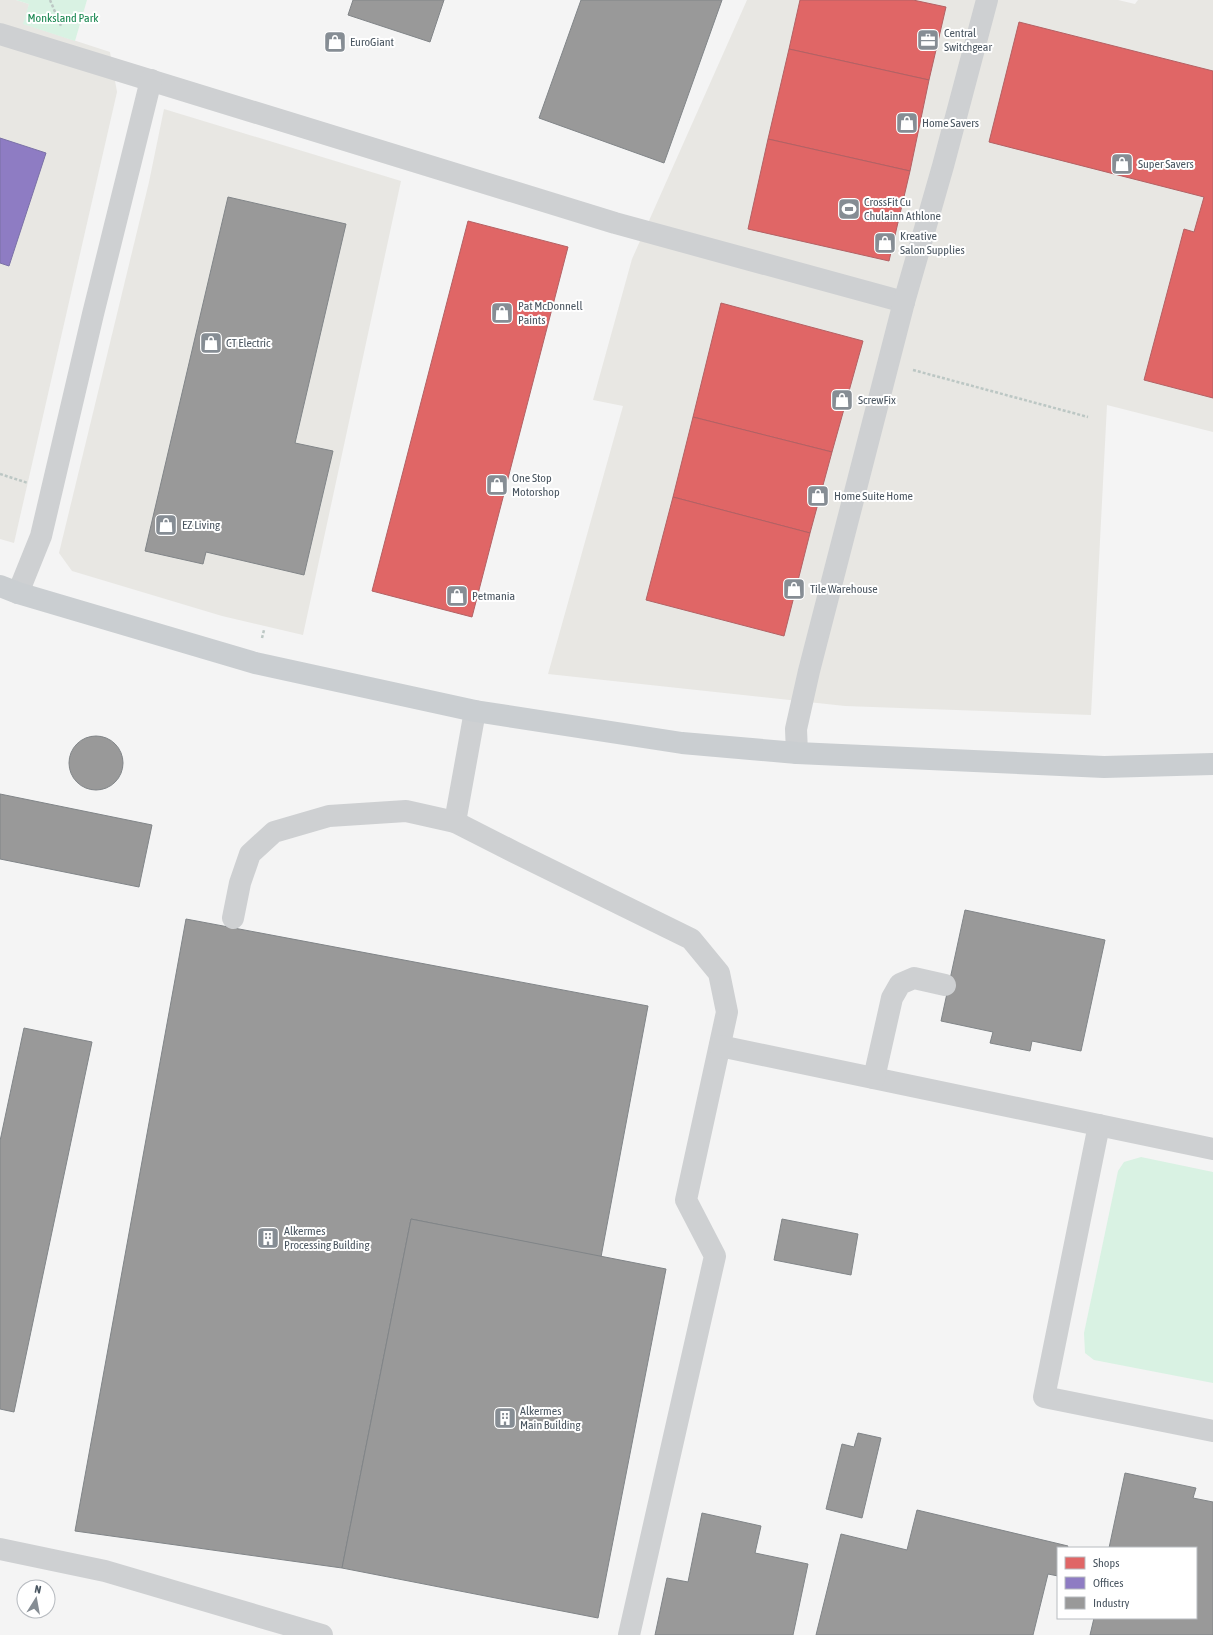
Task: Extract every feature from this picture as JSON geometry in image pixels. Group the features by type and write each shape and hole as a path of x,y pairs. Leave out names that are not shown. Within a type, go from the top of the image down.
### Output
{"main road":[{"path":"9,589 255,663 475,711 682,743 796,753 1104,766 1213,764"}],"street":[{"path":"796,753 796,729 809,671 904,302 943,166 987,0"},
{"path":"0,34 615,223 904,302"},
{"path":"9,589 41,536 92,314 151,80"},
{"path":"455,822 475,711"},
{"path":"233,918 240,883 250,854 274,832 329,816 406,811 455,822 691,939 719,973 727,1012 686,1200 715,1256 629,1635"},
{"path":"874,1078 892,998 900,984 914,978 945,985"},
{"path":"720,1046 1213,1149"},
{"path":"1100,1125 1044,1397 1213,1431"},
{"path":"0,1549 105,1571 322,1635"}],"path":[{"path":"50,0 58,17"},
{"path":"889,363 1088,418"}],"shaded area":[{"path":"0,0 16,0 29,4 24,24 110,52 117,92 14,543 0,539"},
{"path":"747,0 1118,0 1135,4 1138,0 1213,0 1213,432 1107,405 1091,715 845,706 548,674 623,406 593,400 632,259"},
{"path":"164,109 401,181 303,635 222,616 72,571 59,553 149,182"}],"green space":[{"name":"Monksland Park","path":"16,0 87,0 75,41 23,24 29,4"},
{"path":"1141,1157 1213,1172 1213,1383 1094,1360 1085,1353 1084,1333 1118,1171 1124,1162"}],"building: Shops":[{"path":"800,0 913,0 946,7 929,80 789,49"},
{"path":"1019,22 1213,71 1213,398 1144,380 1184,229 1194,232 1204,197 989,142"},
{"path":"789,49 929,80 910,171 768,139"},
{"path":"768,139 910,171 889,261 748,229"},
{"path":"468,221 568,247 472,617 372,591"},
{"path":"721,303 863,341 832,452 693,417"},
{"path":"693,417 832,452 810,533 673,497"},
{"path":"673,497 810,533 784,636 646,600"}],"building: Offices":[{"path":"0,138 46,153 9,266 0,263"}],"building: Industry":[{"path":"353,0 444,0 430,42 348,15"},
{"path":"581,0 722,0 664,163 539,118"},
{"path":"228,197 346,224 295,443 333,451 304,575 206,552 203,564 145,551"},
{"path":"96,736 106,738 115,744 121,753 123,763 121,773 115,782 106,788 96,790 86,788 77,782 71,773 69,763 71,753 77,744 86,738"},
{"path":"0,794 152,825 139,887 0,859"},
{"path":"965,910 1105,940 1081,1051 1032,1041 1030,1051 990,1043 993,1032 941,1021"},
{"name":"Alkermes Processing Building","path":"186,919 648,1006 601,1257 411,1219 342,1568 75,1531"},
{"path":"24,1028 92,1042 14,1412 0,1409 0,1141"},
{"name":"Alkermes Main Building","path":"411,1219 666,1269 598,1618 342,1568"},
{"path":"782,1219 858,1234 851,1275 774,1260"},
{"path":"858,1433 881,1438 862,1518 826,1509 842,1444 854,1447"},
{"path":"1125,1473 1196,1488 1193,1498 1213,1502 1213,1635 1090,1635 1094,1619 1197,1619 1197,1547 1109,1547"},
{"path":"917,1510 1068,1546 1057,1547 1057,1576 1048,1574 1033,1635 816,1635 841,1534 907,1550"},
{"path":"702,1513 761,1526 755,1553 808,1564 793,1635 655,1635 667,1578 688,1582"}],"place":[{"name":"Central Switchgear","path":"928,40"},
{"name":"EuroGiant","path":"335,42"},
{"name":"Home Savers","path":"907,123"},
{"name":"Super Savers","path":"1122,164"},
{"name":"CrossFit Cu Chulainn Athlone","path":"849,209"},
{"name":"Kreative Salon Supplies","path":"885,243"},
{"name":"Pat McDonnell Paints","path":"502,313"},
{"name":"CT Electric","path":"211,343"},
{"name":"ScrewFix","path":"842,400"},
{"name":"One Stop Motorshop","path":"497,485"},
{"name":"Home Suite Home","path":"818,496"},
{"name":"EZ Living","path":"166,525"},
{"name":"Tile Warehouse","path":"794,589"},
{"name":"Petmania","path":"457,596"},
{"name":"Alkermes Processing Building","path":"268,1238"},
{"name":"Alkermes Main Building","path":"505,1418"}]}
